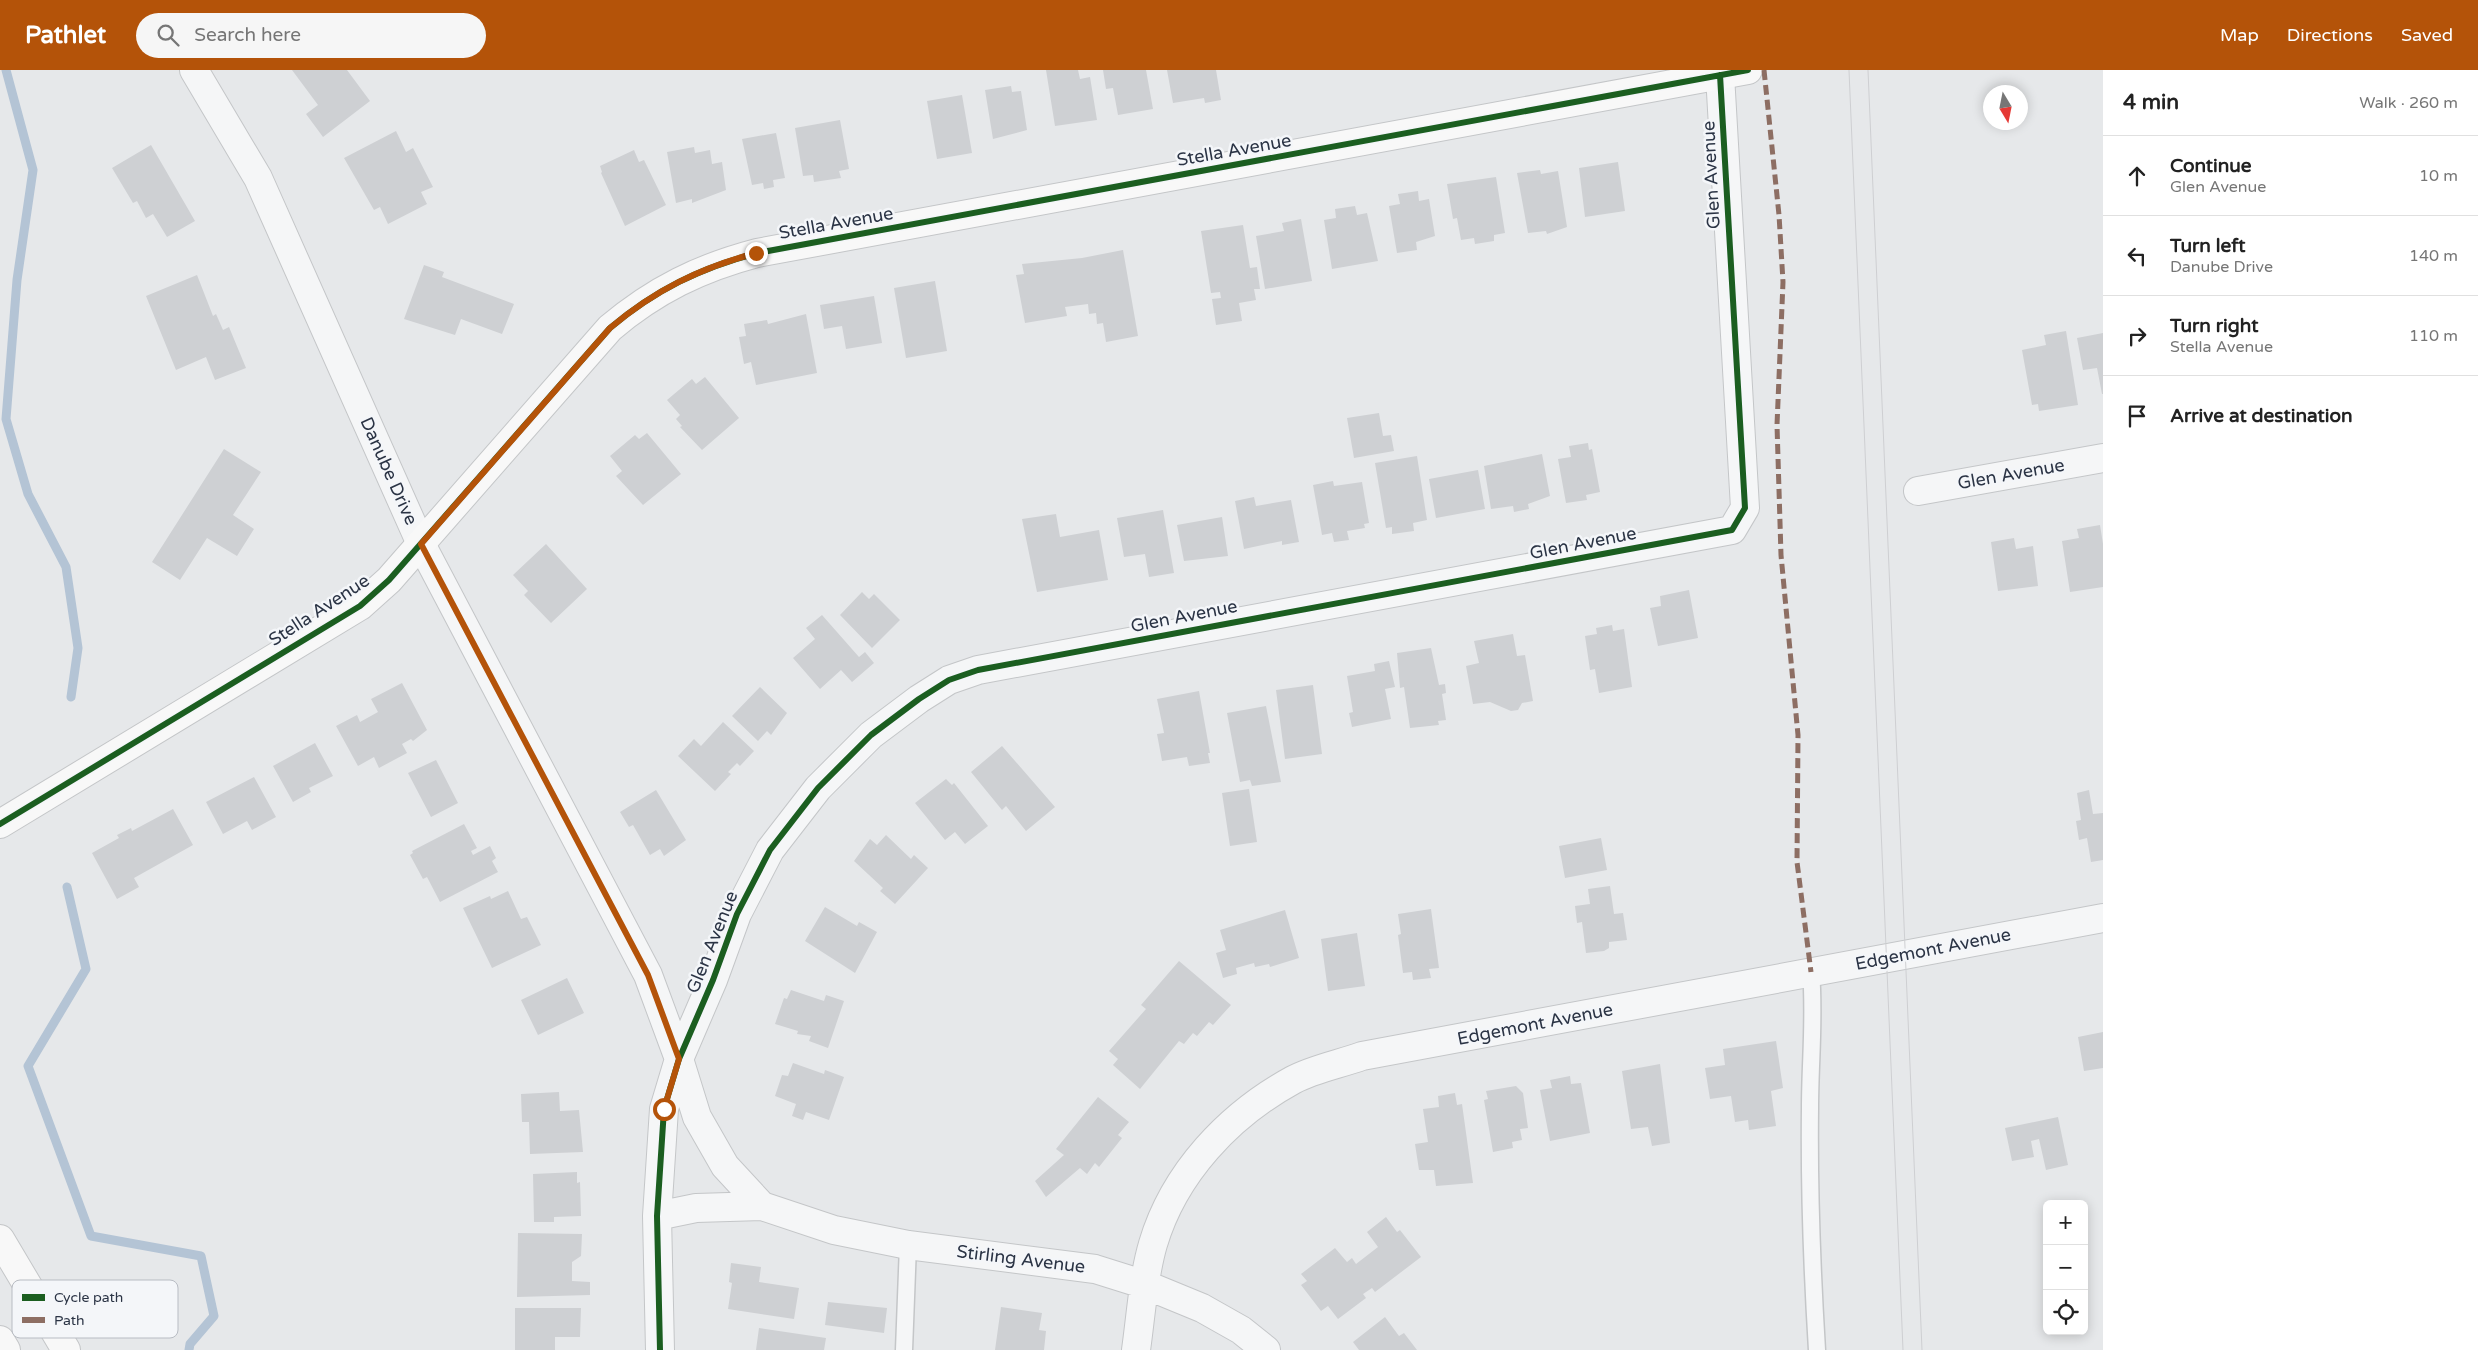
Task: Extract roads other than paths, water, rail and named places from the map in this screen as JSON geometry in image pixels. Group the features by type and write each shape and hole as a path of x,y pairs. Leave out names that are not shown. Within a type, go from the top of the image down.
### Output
{"street":[{"name":"Danube Drive","path":"194,70 258,178 421,544 648,975 679,1059"},
{"name":"Stella Avenue","path":"0,824 360,606 389,580 610,328 638,304 682,279 722,262 756,253 1748,70"},
{"name":"Glen Avenue","path":"660,1350 657,1216 664,1109 679,1059 713,980 737,914 770,850 818,788 872,735 919,699 949,680 978,670 1732,530 1746,508 1720,75"},
{"name":"Glen Avenue","path":"1918,491 2103,458"},
{"name":"Edgemont Avenue","path":"1136,1350 1153,1244 1172,1198 1201,1153 1247,1110 1294,1079 1362,1056 2103,918"},
{"name":"Stirling Avenue","path":"679,1059 697,1117 725,1166 762,1206"},
{"name":"Stirling Avenue","path":"657,1216 696,1208 762,1206 834,1230 908,1245 1095,1269 1146,1285 1202,1308 1242,1330 1266,1350"},
{"path":"0,1239 24,1280"},
{"path":"59,1338 66,1350"},
{"path":"0,1340 6,1350"}],"lane":[{"path":"1811,972 1814,1026 1810,1106 1811,1252 1817,1350"},
{"path":"904,1350 908,1245"}],"waterway":[{"path":"6,70 33,170 17,280 6,419 28,494 66,567 78,648 71,697"},
{"path":"67,887 86,969 28,1066 91,1236 201,1256 214,1316 190,1344 189,1350"}],"tram line":[{"path":"1849,70 1903,1350"},
{"path":"1868,70 1922,1350"}]}
